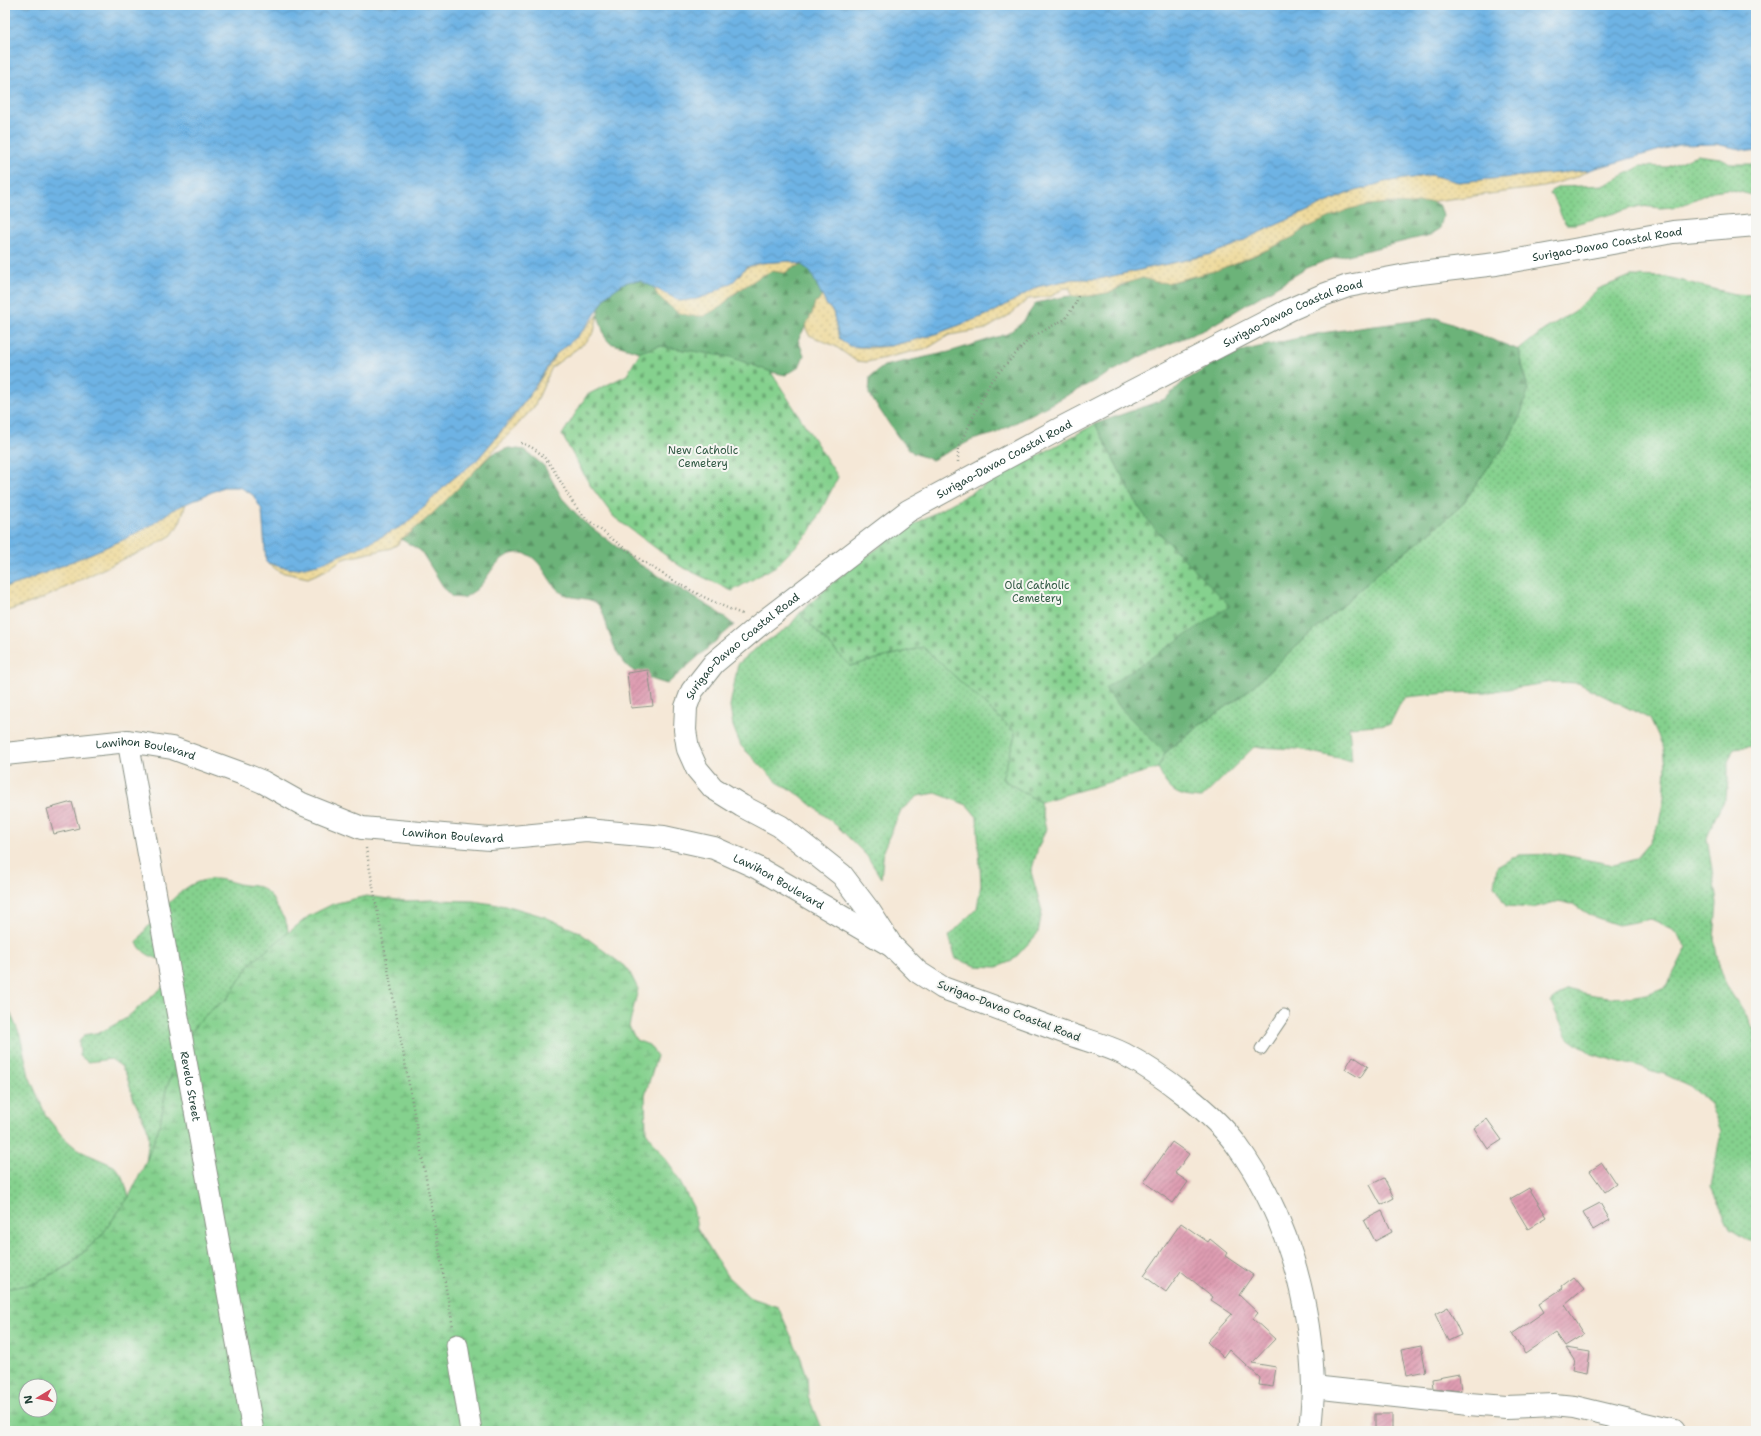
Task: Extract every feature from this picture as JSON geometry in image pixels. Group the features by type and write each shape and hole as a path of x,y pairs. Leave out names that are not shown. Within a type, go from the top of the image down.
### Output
{"main road":[{"name":"Surigao-Davao Coastal Road","path":"1310,1431 1313,1387 1306,1315 1299,1283 1285,1236 1267,1194 1238,1146 1215,1121 1162,1077 1122,1054 943,988 918,972 892,946 870,912 842,875 780,826 742,806 713,788 697,769 688,749 685,730 686,707 692,691 714,663 763,622 908,511 1070,423 1289,310 1348,286 1412,274 1496,264 1673,232 1756,225"},
{"name":"Lawihon Boulevard","path":"5,754 128,741 172,748 263,782 302,804 362,828 490,839 586,830 664,837 714,848 756,867 892,946"},
{"path":"1313,1387 1506,1407 1554,1405 1574,1407 1674,1431"}],"street":[{"name":"Revelo Street","path":"128,741 253,1431"},
{"path":"457,1345 471,1431"}],"lane":[{"path":"1261,1049 1284,1015"}],"path":[{"path":"956,484 958,448 992,381 1030,338 1065,318 1076,303 1078,296"},
{"path":"521,443 527,445 546,458 569,497 584,516 636,557 670,580 716,604 763,622"},
{"path":"362,828 457,1345"}],"green space":[{"path":"1697,155 1720,158 1732,164 1756,164 1756,196 1728,189 1713,191 1680,206 1661,208 1640,206 1575,224 1566,224 1556,202 1550,194 1551,191 1559,187 1605,185 1641,166 1667,167"},
{"path":"1431,201 1440,206 1443,216 1440,228 1430,235 1327,260 1307,268 1206,329 1149,352 994,434 972,440 932,460 913,453 898,437 869,394 870,377 884,366 949,352 1007,334 1022,323 1036,303 1076,295 1114,291 1140,278 1163,282 1190,278 1224,268 1259,254 1342,211 1369,205"},
{"path":"802,265 810,271 822,295 819,301 815,302 812,314 798,340 804,355 799,367 786,375 771,372 730,357 659,346 640,352 610,343 605,337 598,315 600,307 607,295 624,283 632,281 641,281 653,286 658,296 722,306 739,291 762,275 773,271 785,273 791,268"},
{"path":"1631,276 1667,277 1734,294 1756,295 1756,746 1734,748 1728,762 1726,797 1707,838 1717,903 1714,939 1718,961 1726,985 1756,1031 1756,1241 1749,1241 1730,1229 1711,1187 1721,1131 1710,1103 1690,1086 1664,1074 1591,1054 1567,1037 1551,1002 1567,989 1595,995 1632,997 1667,986 1687,947 1673,929 1651,919 1618,925 1589,915 1573,904 1555,902 1533,908 1506,906 1494,885 1497,867 1518,855 1559,854 1614,865 1636,859 1650,843 1659,823 1664,798 1666,766 1664,749 1650,719 1578,683 1552,682 1489,692 1447,693 1406,697 1401,702 1390,724 1349,727 1352,761 1298,749 1254,747 1202,798 1186,796 1174,791 1165,782 1158,768 1165,753 1190,732 1243,695 1388,564 1415,545 1462,505 1487,469 1528,391 1519,350 1544,330 1575,311 1598,289"},
{"path":"1436,318 1519,350 1528,391 1521,414 1506,445 1462,505 1415,545 1388,564 1243,695 1190,732 1165,753 1122,710 1105,688 1181,556 1153,527 1137,505 1095,424 1165,399 1183,382 1216,362 1246,350 1321,333"},
{"name":"New Catholic Cemetery","path":"659,346 730,357 771,372 838,477 810,532 776,566 732,591 680,566 614,517 590,485 562,435 587,395 627,375 640,352"},
{"name":"Old Catholic Cemetery","path":"1095,424 1137,505 1153,527 1230,606 1105,688 1122,710 1165,753 1158,768 1040,802 1002,779 1016,733 923,647 850,666 800,613 833,582 895,535"},
{"path":"509,448 524,450 544,466 562,498 583,521 639,564 715,610 734,625 667,684 644,676 628,667 617,652 600,607 596,603 587,599 570,596 559,591 537,561 524,553 516,553 503,558 482,584 464,598 452,597 446,591 421,551 401,539 432,514 492,454"},
{"path":"800,613 850,666 923,647 1016,733 1002,779 1040,802 1046,829 1038,848 1031,872 1042,911 1038,933 1012,961 997,967 976,966 956,959 949,936 977,908 981,884 977,817 967,805 936,793 918,796 901,810 884,848 881,878 867,856 837,826 800,795 777,782 741,746 733,726 730,706 738,664 759,646 789,627"},
{"path":"211,879 258,887 265,890 271,896 285,921 288,934 251,963 227,999 211,1010 197,1024 183,1047 166,1090 160,1124 146,1162 149,1138 147,1127 134,1100 126,1074 121,1066 111,1059 88,1062 80,1056 79,1042 84,1035 101,1032 125,1019 163,987 170,962 147,954 137,943 154,919 178,894 193,884"},
{"path":"366,896 405,901 473,901 512,907 545,917 579,932 628,969 638,989 629,1026 636,1040 649,1045 657,1056 645,1095 646,1132 673,1169 693,1207 697,1228 727,1276 749,1297 778,1307 800,1356 807,1376 808,1396 822,1431 5,1431 5,1289 34,1284 70,1265 101,1236 129,1197 146,1162 160,1124 166,1090 182,1047 197,1024 211,1010 227,999 251,963 309,916 333,904"},
{"path":"5,1001 20,1035 29,1076 46,1116 62,1136 78,1150 114,1166 123,1177 129,1197 101,1236 70,1264 34,1284 6,1289 5,1289"}],"sand":[{"path":"1589,170 1576,177 1543,187 1411,204 1389,203 1349,209 1306,228 1293,237 1269,249 1218,270 1167,283 1156,282 1143,278 1123,284 1112,292 1089,296 1072,296 1070,288 1064,288 1052,296 1028,299 1011,314 986,329 949,335 928,348 867,362 856,361 835,346 809,335 805,326 812,314 815,302 819,301 822,295 826,304 833,312 839,338 849,346 872,348 890,346 930,336 992,313 1037,287 1073,279 1099,279 1208,255 1233,246 1258,233 1346,194 1384,182 1431,175 1458,182"},
{"path":"790,261 802,265 791,268 785,273 772,271 761,276 732,295 722,306 704,316 690,316 677,312 658,296 653,286 680,301 709,295 734,281 746,268 760,263"},
{"path":"598,315 594,332 586,342 552,367 534,407 469,477 432,514 401,539 398,544 391,548 343,559 326,570 308,578 280,572 266,562 280,567 373,541 406,524 450,481 477,460 510,422 535,388 556,354 578,336"},
{"path":"186,503 180,522 172,535 148,549 121,560 44,598 5,612 5,587 23,582 125,539 153,524 172,510"}],"water":[{"path":"5,5 1756,5 1756,152 1715,144 1678,145 1589,170 1458,182 1431,175 1384,182 1346,194 1258,233 1233,246 1208,255 1099,279 1073,279 1037,287 992,313 930,336 890,346 849,346 839,338 833,312 826,304 810,271 802,265 790,261 760,263 746,267 734,281 709,295 697,299 680,301 641,281 632,281 624,283 607,295 592,319 578,336 556,354 525,401 477,460 450,481 406,524 373,541 322,563 296,569 280,567 266,562 262,510 253,495 240,487 223,487 172,510 153,524 125,539 23,582 5,587"}],"building":[{"path":"648,670 653,706 631,708 627,673"},
{"path":"72,802 79,828 54,834 47,809"},
{"path":"1353,1056 1368,1066 1360,1078 1345,1069"},
{"path":"1487,1119 1502,1140 1488,1149 1474,1128"},
{"path":"1172,1142 1189,1154 1175,1173 1188,1182 1173,1203 1144,1182"},
{"path":"1602,1163 1616,1184 1605,1192 1590,1171"},
{"path":"1384,1178 1394,1198 1381,1205 1370,1185"},
{"path":"1529,1188 1547,1217 1528,1229 1510,1199"},
{"path":"1600,1203 1610,1220 1593,1230 1583,1212"},
{"path":"1382,1211 1392,1232 1375,1241 1364,1220"},
{"path":"1181,1223 1208,1242 1210,1239 1227,1253 1225,1256 1253,1275 1239,1295 1258,1313 1253,1319 1275,1339 1252,1363 1276,1367 1273,1387 1259,1385 1260,1378 1229,1349 1223,1357 1207,1342 1232,1314 1211,1300 1213,1297 1181,1271 1166,1292 1144,1276"},
{"path":"1574,1277 1584,1289 1565,1305 1584,1334 1565,1346 1556,1333 1525,1354 1512,1334 1544,1312 1539,1304 1563,1288 1562,1286"},
{"path":"1448,1307 1461,1335 1448,1341 1435,1314"},
{"path":"1421,1346 1426,1371 1406,1375 1401,1350"},
{"path":"1566,1348 1590,1352 1587,1373 1572,1370 1574,1360"},
{"path":"1459,1374 1461,1391 1433,1388 1432,1379"},
{"path":"1375,1414 1392,1414 1392,1431 1375,1431"}]}
